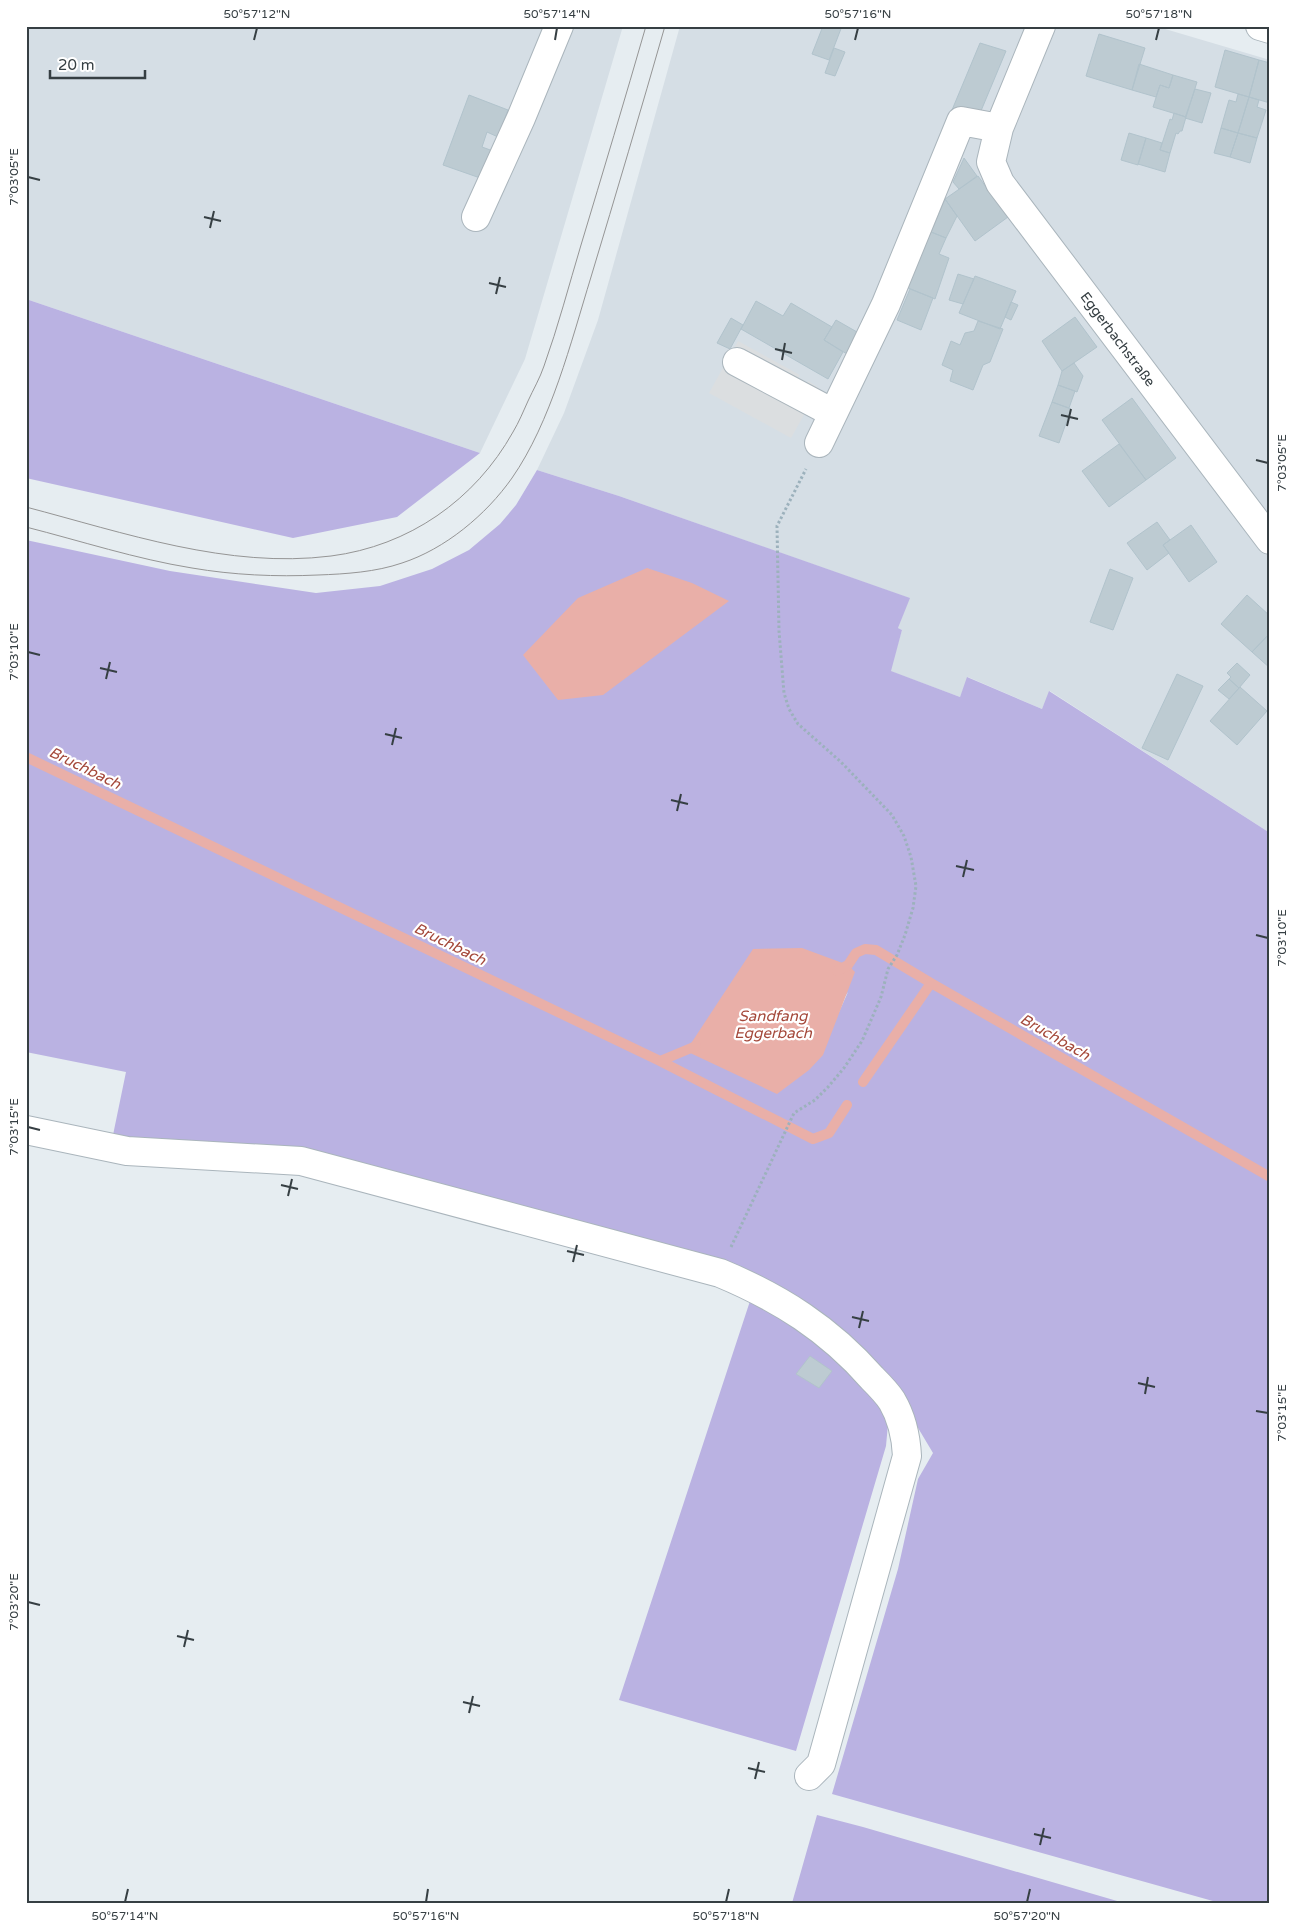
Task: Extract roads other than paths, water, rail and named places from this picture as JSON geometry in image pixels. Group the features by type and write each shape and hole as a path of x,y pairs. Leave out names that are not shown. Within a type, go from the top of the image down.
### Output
{"street":[{"path":"476,217 522,118 559,26"},
{"name":"Eggerbachstraße","path":"1041,26 999,128 991,162 1000,183 1270,540"},
{"path":"1260,26 1270,29"},
{"path":"819,443 886,304 961,121 999,128"},
{"path":"737,362 833,414"},
{"path":"26,1130 126,1151 301,1161 720,1273 770,1295 795,1310 822,1330 863,1368 892,1401 905,1432 907,1456 821,1764 810,1776"}],"water":[{"path":"647,568 692,583 729,601 603,695 558,700 523,655 578,598"},
{"name":"Sandfang Eggerbach","path":"802,948 848,965 855,972 823,1055 809,1070 777,1094 686,1051 753,949"}],"waterway":[{"name":"Bruchbach","path":"26,757 660,1061 813,1139 829,1133 847,1105"},
{"path":"837,971 848,965 856,953 865,949 876,950 931,983"},
{"name":"Bruchbach","path":"863,1082 931,983 1270,1177"},
{"path":"660,1061 696,1046"}],"tram line":[{"path":"26,507 177,546 215,553 292,559 331,556 360,551 387,542 437,516 480,479 497,456 513,432 542,370 559,321 646,26"},
{"path":"26,527 129,555 192,568 255,575 286,576 350,573 392,566 418,557 449,540 477,517 502,492 526,456 549,407 576,328 665,26"}]}
